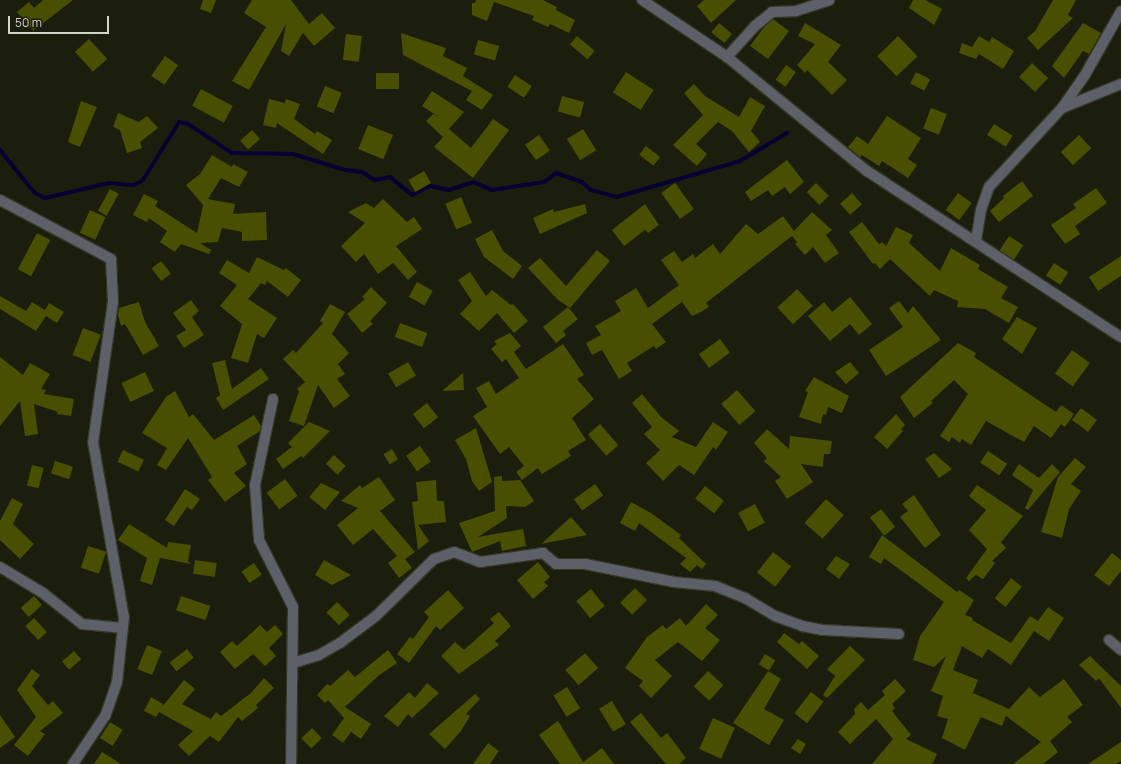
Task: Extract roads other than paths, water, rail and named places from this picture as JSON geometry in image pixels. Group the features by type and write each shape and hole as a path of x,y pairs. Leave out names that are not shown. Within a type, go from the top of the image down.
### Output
{"street":[{"path":"642,0 727,57 867,171 976,241 1121,338"},
{"path":"727,57 754,26 772,12 796,10 829,0"},
{"path":"976,241 981,210 989,187 1062,108 1085,75 1121,11"},
{"path":"1062,108 1121,84"},
{"path":"0,200 110,259 113,302 92,442 124,617 117,682 105,716 73,764"},
{"path":"273,399 255,484 257,524 259,540 293,607 292,764"},
{"path":"292,663 319,655 340,643 376,616 434,559 454,552 480,562 543,553 556,564 585,564 674,582 715,586 745,598 775,616 802,626 823,630 899,634"},
{"path":"0,567 43,593 82,624 123,628"},
{"path":"1109,640 1121,650"}],"waterway":[{"path":"0,150 35,193 45,198 109,183 134,185 143,180 179,122 188,124 232,153 293,154 345,170 362,172 375,180 390,177 412,195 430,186 449,190 473,182 492,190 544,182 556,173 582,182 591,190 617,197 740,161 787,133"}]}
